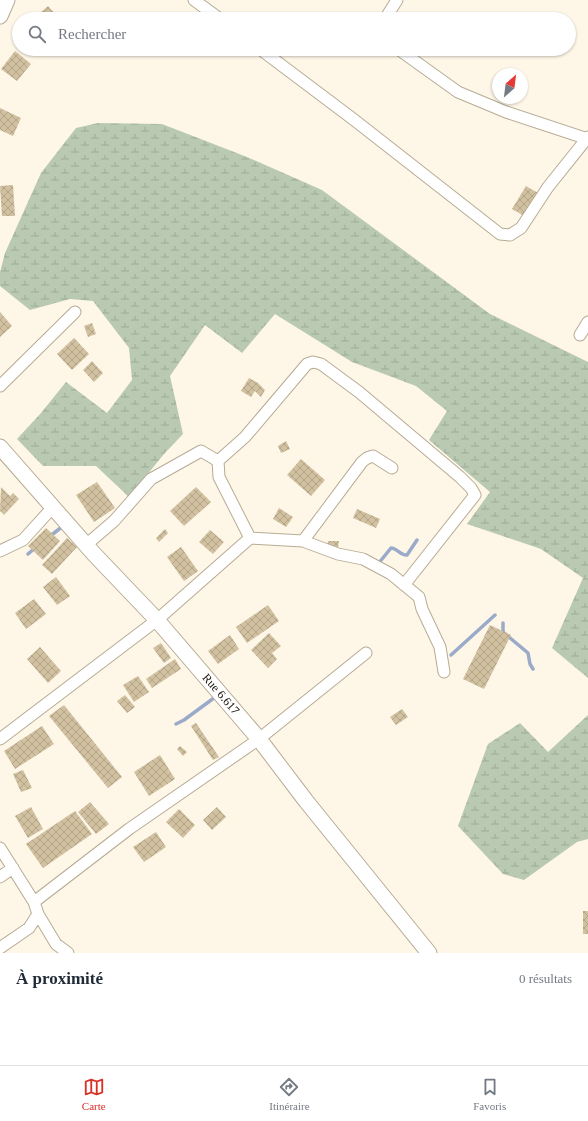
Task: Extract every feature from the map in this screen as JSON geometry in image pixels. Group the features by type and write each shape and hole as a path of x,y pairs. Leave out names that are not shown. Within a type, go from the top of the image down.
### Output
{"street":[{"path":"194,0 210,12"},
{"path":"389,12 397,0"},
{"path":"269,56 353,119 500,234 510,235 521,228 548,187 587,138 506,112 458,92 408,56"},
{"path":"0,386 75,312"},
{"path":"580,335 588,322"},
{"path":"218,461 245,437 307,364 312,362 321,364 359,392 460,477 471,488 475,495 404,585"},
{"name":"Rue 6.617","path":"0,447 156,620 259,739 423,951"},
{"path":"86,544 114,521 151,479 201,451 218,461"},
{"path":"303,541 362,462 373,456 392,468"},
{"path":"218,461 219,477 250,538"},
{"path":"0,551 23,540 53,507"},
{"path":"0,739 156,620 250,538 303,541 338,554 363,559 391,574 419,597 422,609 440,647 444,672"},
{"path":"34,902 129,829 259,739 366,653"},
{"path":"0,848 34,902 38,914 56,944 68,953"},
{"path":"0,877 13,868"},
{"path":"0,948 29,928 38,914"}],"green space":[{"path":"98,123 162,124 247,157 322,190 490,314 588,362 588,678 552,648 583,578 541,549 467,524 490,492 429,440 447,411 416,386 352,362 275,314 242,353 205,325 170,376 183,434 164,454 129,497 96,466 43,466 17,439 41,413 66,382 107,413 132,380 129,348 93,301 70,299 30,310 0,286 0,272 5,253 41,173 76,128"},
{"path":"588,715 588,839 577,842 524,880 503,874 458,826 488,744 520,723 548,752"}],"building":[{"path":"48,6 54,12 41,12"},
{"path":"12,55 21,56 31,64 17,81 1,69"},
{"path":"0,108 21,118 13,136 0,130"},
{"path":"13,185 15,216 2,216 0,186"},
{"path":"526,186 538,193 524,216 512,209"},
{"path":"0,312 12,326 0,337"},
{"path":"92,323 96,334 88,337 84,326"},
{"path":"74,338 89,354 72,370 57,354"},
{"path":"92,361 103,373 94,382 83,370"},
{"path":"249,378 258,383 265,390 261,397 255,391 251,397 241,391"},
{"path":"286,441 290,449 281,453 278,446"},
{"path":"301,459 325,480 311,496 287,475"},
{"path":"97,482 115,508 94,522 76,495"},
{"path":"1,487 10,496 13,493 19,499 4,515 0,511"},
{"path":"196,487 211,502 184,526 170,511"},
{"path":"279,508 293,517 286,527 273,519"},
{"path":"357,509 380,519 376,528 353,518"},
{"path":"46,528 60,541 43,560 28,546"},
{"path":"165,529 168,533 159,542 156,538"},
{"path":"210,530 224,542 213,554 199,542"},
{"path":"67,538 77,547 52,574 42,565"},
{"path":"328,541 339,541 338,548 327,547"},
{"path":"181,547 198,571 184,581 167,557"},
{"path":"56,577 70,596 57,605 43,587"},
{"path":"34,599 46,614 26,629 15,613"},
{"path":"268,605 279,621 247,643 236,627"},
{"path":"490,625 511,635 484,689 463,679"},
{"path":"269,633 281,646 272,653 277,659 268,668 251,650"},
{"path":"230,635 239,649 218,664 208,651"},
{"path":"161,643 171,658 164,663 153,648"},
{"path":"40,647 61,671 48,683 27,659"},
{"path":"175,659 181,669 152,688 146,679"},
{"path":"138,676 149,692 134,702 123,685"},
{"path":"125,695 135,707 127,713 117,701"},
{"path":"64,705 122,777 108,788 49,716"},
{"path":"402,709 408,717 396,725 390,717"},
{"path":"196,723 219,757 213,760 191,726"},
{"path":"42,726 54,744 15,769 4,751"},
{"path":"180,746 187,752 183,756 177,749"},
{"path":"160,755 175,779 149,796 134,772"},
{"path":"23,770 32,788 21,792 13,774"},
{"path":"90,802 109,824 96,834 78,812"},
{"path":"31,807 43,829 28,838 15,816"},
{"path":"217,807 226,817 212,830 203,820"},
{"path":"179,809 195,825 183,838 166,822"},
{"path":"75,811 92,834 43,868 26,844"},
{"path":"156,832 166,847 144,862 133,847"},
{"path":"583,911 588,911 588,934 583,934"}],"waterway":[{"path":"49,537 63,526"},
{"path":"378,564 391,548 407,555 417,540"},
{"path":"28,554 35,548"},
{"path":"451,655 495,615"},
{"path":"503,623 503,632 528,653 530,664 533,669"},
{"path":"176,724 184,720 218,695"}]}
